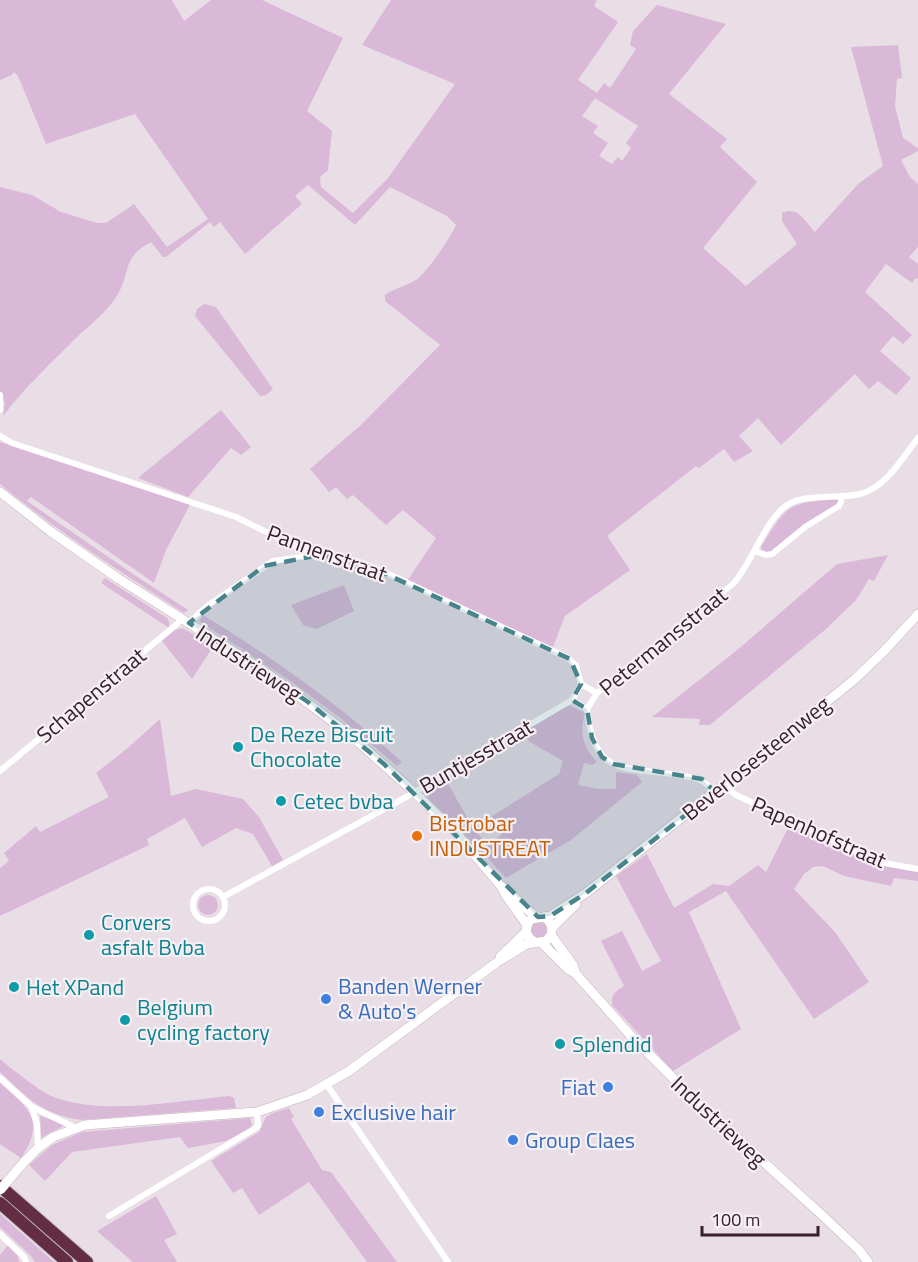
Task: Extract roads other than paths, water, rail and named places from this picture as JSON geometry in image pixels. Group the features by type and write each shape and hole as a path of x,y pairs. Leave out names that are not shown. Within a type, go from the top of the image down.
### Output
{"highway":[{"path":"0,1188 87,1262"},
{"path":"0,1203 67,1262"}],"main road":[{"name":"Industrieweg","path":"0,492 118,579 225,645 308,702 348,733 457,834 501,886 527,928 529,938 576,974 632,1037 693,1098 823,1216 859,1250 868,1262"},
{"name":"Beverlosesteenweg","path":"541,917 550,916 586,893 715,792 855,679 918,614"},
{"name":"Industrieweg","path":"501,886 513,893 531,914 549,921 552,932 573,965 576,974"},
{"name":"Beverlosesteenweg","path":"552,932 586,893"},
{"path":"496,963 527,928 531,919 541,917"},
{"path":"0,1188 38,1148 53,1137 85,1125 257,1112 307,1095 349,1071 496,963 538,943 552,932"}],"street":[{"path":"0,395 0,410"},
{"name":"Pannenstraat","path":"0,436 12,443 236,517 290,544 319,555 360,562 566,657 576,665 581,684"},
{"name":"Petermansstraat","path":"715,792 702,779 623,766 607,761 594,746 587,709 597,693 741,576 775,518 786,506 805,499 858,495 875,488 888,476 918,438"},
{"path":"755,551 766,555 772,554 805,527 839,506 842,502 841,496"},
{"name":"Schapenstraat","path":"0,771 186,621 273,561 294,556 319,555"},
{"path":"587,709 572,700 581,684 597,693"},
{"name":"Buntjesstraat","path":"223,897 414,792 572,700"},
{"name":"Papenhofstraat","path":"723,785 736,795 879,862 918,869"},
{"path":"210,889 220,893 223,897 225,908 215,920 204,921 195,915 193,900 200,891 210,889"},
{"path":"0,1078 32,1107 76,1128"},
{"path":"327,1085 448,1262"},
{"path":"32,1107 37,1124 38,1148"},
{"path":"110,1216 254,1130 259,1122 257,1112"},
{"path":"0,1234 24,1257 26,1262"}],"place":[{"name":"De Reze Biscuit Chocolate","path":"238,747"},
{"name":"Cetec bvba","path":"281,801"},
{"name":"Bistrobar INDUSTREAT","path":"417,836"},
{"name":"Corvers asfalt Bvba","path":"89,935"},
{"name":"Het XPand","path":"14,987"},
{"name":"Banden Werner & Auto's","path":"326,999"},
{"name":"Belgium cycling factory","path":"125,1020"},
{"name":"Splendid","path":"560,1044"},
{"name":"Fiat","path":"608,1087"},
{"name":"Exclusive hair","path":"319,1112"},
{"name":"Group Claes","path":"513,1140"}]}
